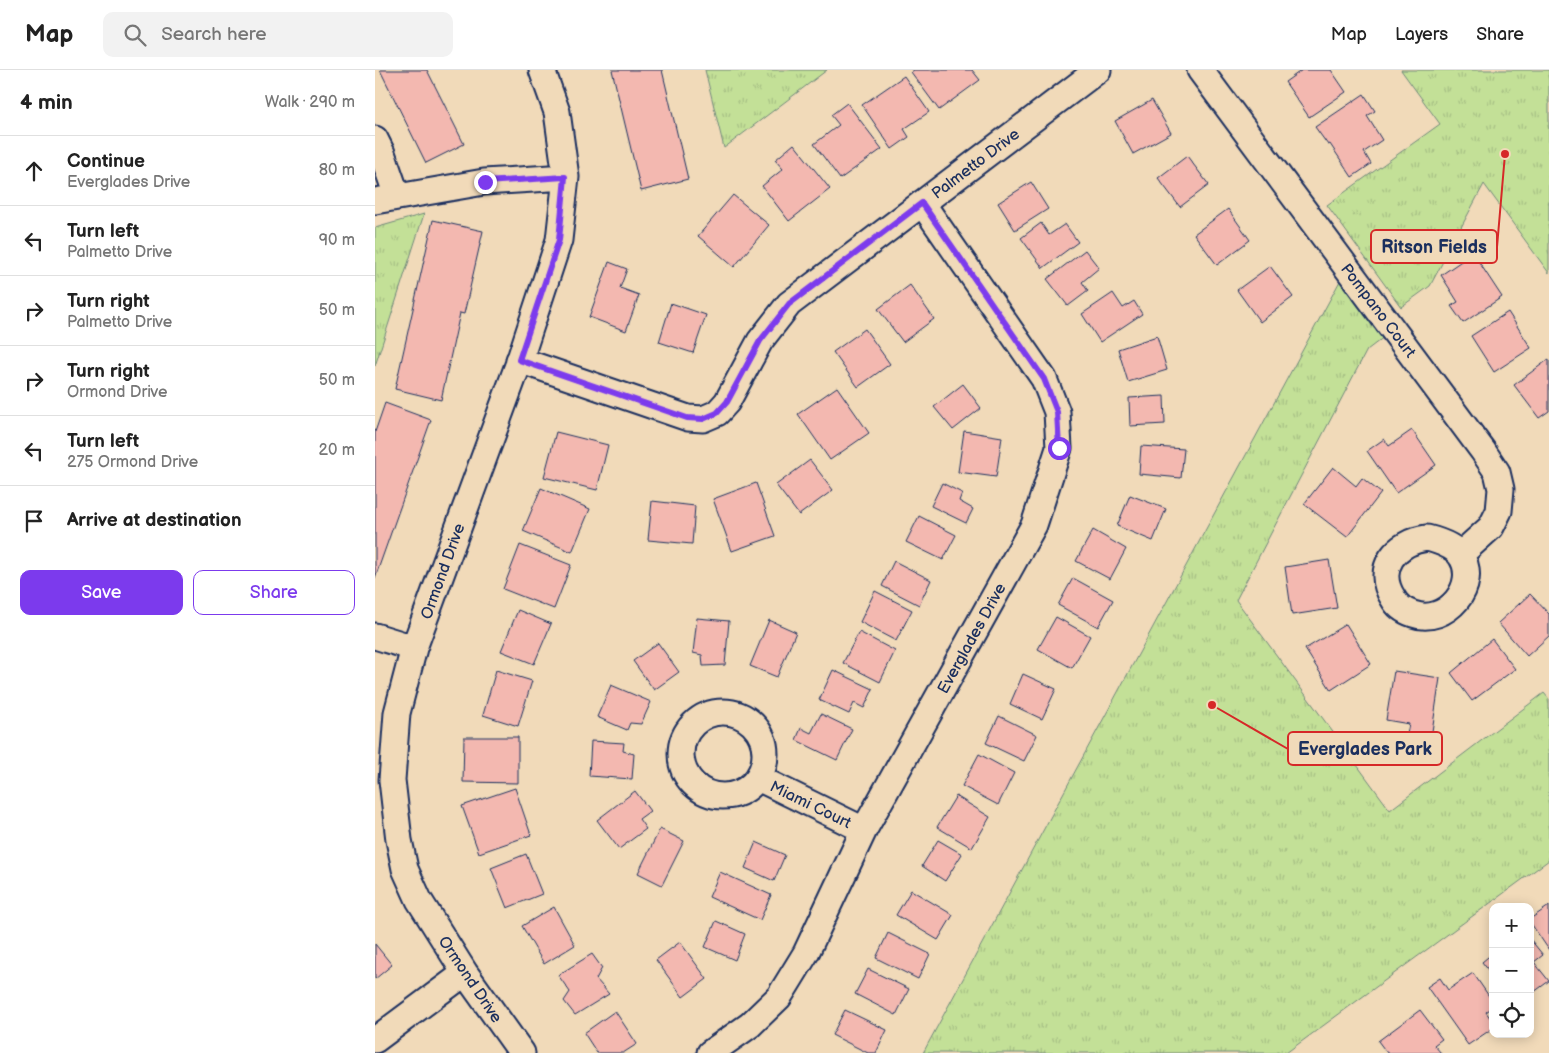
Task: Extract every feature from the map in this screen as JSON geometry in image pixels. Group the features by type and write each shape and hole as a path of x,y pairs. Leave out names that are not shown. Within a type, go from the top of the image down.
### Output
{"street":[{"name":"Ormond Drive","path":"522,1053 465,973 419,900 405,869 399,840 393,780 397,713 414,648 519,360 559,240 565,177 557,112 542,70"},
{"name":"Palmetto Drive","path":"519,360 687,418 703,419 717,413 727,402 760,341 789,304 1098,70"},
{"name":"Pompano Court","path":"1200,70 1497,472 1501,489 1499,511 1491,527 1460,555"},
{"path":"375,138 382,153 386,198 485,182 565,177"},
{"name":"Everglades Drive","path":"710,1053 750,1025 779,997 806,953 864,830 1034,525 1059,448 1057,412 1044,379 922,203"},
{"path":"375,636 414,648"},
{"name":"Miami Court","path":"757,778 864,830"},
{"path":"375,1040 465,973"}],"green space":[{"path":"705,70 827,70 724,148"},
{"path":"1401,70 1549,70 1549,273 1484,184 1430,286 1401,307 1327,205 1440,124"},
{"path":"424,214 375,366 375,228"},
{"path":"1341,279 1384,337 1367,350 1236,600 1390,810 1544,693 1549,699 1549,860 1286,1053 923,1053"}],"building":[{"path":"380,70 427,70 464,144 426,163"},
{"path":"612,70 662,70 688,179 641,191"},
{"path":"914,70 972,70 980,80 939,110 911,72"},
{"path":"1302,70 1331,70 1346,92 1309,117 1285,82"},
{"path":"904,76 929,112 904,129 909,137 892,149 862,105"},
{"path":"1364,94 1375,111 1367,116 1382,140 1364,152 1371,164 1352,177 1330,144 1328,145 1315,127"},
{"path":"1152,100 1171,133 1133,154 1115,121"},
{"path":"847,103 882,149 840,179 814,144 839,125 831,115"},
{"path":"794,144 830,189 789,221 762,186 783,169 775,160"},
{"path":"1187,156 1209,185 1180,207 1158,178"},
{"path":"1031,182 1048,209 1015,230 998,203"},
{"path":"733,195 769,225 734,267 698,236"},
{"path":"1228,209 1250,240 1217,265 1194,234"},
{"path":"433,220 483,231 464,314 460,313 441,400 395,389"},
{"path":"1041,223 1049,235 1065,224 1078,242 1043,268 1021,238"},
{"path":"1085,250 1099,268 1082,282 1088,291 1068,306 1047,279"},
{"path":"1473,253 1502,297 1463,323 1451,306 1458,302 1441,275"},
{"path":"609,262 627,269 620,288 639,295 626,331 589,317"},
{"path":"1270,266 1293,297 1260,322 1237,290"},
{"path":"910,285 934,319 903,342 878,309"},
{"path":"1113,293 1123,308 1134,301 1142,314 1100,342 1082,314"},
{"path":"671,303 706,315 693,353 659,342"},
{"path":"1508,312 1531,348 1494,372 1471,336"},
{"path":"865,329 890,364 858,387 833,352"},
{"path":"1157,336 1167,370 1128,382 1118,349"},
{"path":"1549,359 1549,411 1539,418 1514,385"},
{"path":"963,384 981,408 953,430 934,407"},
{"path":"837,387 869,433 830,460 798,414"},
{"path":"1164,396 1165,424 1130,426 1129,398"},
{"path":"385,403 431,420 375,578 375,432"},
{"path":"1412,430 1436,465 1396,493 1367,451 1384,439 1389,446"},
{"path":"964,431 1002,437 996,477 958,472"},
{"path":"556,432 608,445 597,490 544,477"},
{"path":"1141,446 1184,449 1181,478 1139,474"},
{"path":"810,460 833,490 799,515 776,485"},
{"path":"1333,467 1356,486 1362,478 1381,493 1347,537 1304,504"},
{"path":"756,483 775,536 732,551 713,499"},
{"path":"942,483 962,493 959,501 973,509 966,523 931,506"},
{"path":"541,488 590,509 572,552 523,531"},
{"path":"1130,495 1166,509 1153,541 1117,526"},
{"path":"652,501 695,506 692,544 648,540"},
{"path":"919,516 956,535 943,560 906,542"},
{"path":"1093,530 1126,549 1110,579 1076,561"},
{"path":"520,545 571,565 554,609 503,589"},
{"path":"1329,560 1337,608 1292,615 1285,567"},
{"path":"894,561 931,580 919,605 882,586"},
{"path":"1073,578 1113,600 1098,627 1058,605"},
{"path":"875,591 912,610 896,641 860,622"},
{"path":"1530,594 1549,614 1549,636 1527,656 1498,623"},
{"path":"518,610 551,624 534,664 501,651"},
{"path":"1056,617 1090,636 1072,668 1038,649"},
{"path":"697,618 729,621 725,665 703,666 702,655 693,653"},
{"path":"769,620 796,632 777,677 750,666"},
{"path":"1346,624 1371,664 1331,690 1305,649"},
{"path":"859,632 895,651 880,682 843,663"},
{"path":"1492,639 1515,669 1472,701 1451,673"},
{"path":"658,643 679,672 654,690 633,661"},
{"path":"496,670 532,681 518,726 483,715"},
{"path":"833,670 873,689 864,708 854,703 849,714 819,700"},
{"path":"1394,671 1440,678 1431,738 1407,734 1409,724 1386,720"},
{"path":"1023,674 1056,689 1042,719 1010,704"},
{"path":"611,685 651,702 641,724 630,723 627,730 597,717"},
{"path":"821,714 852,729 837,760 796,740 801,728 811,733"},
{"path":"999,716 1037,735 1024,761 986,743"},
{"path":"464,737 518,737 518,783 463,782"},
{"path":"591,741 624,743 623,751 634,754 632,779 589,776"},
{"path":"979,754 1014,773 998,805 962,786"},
{"path":"515,788 531,835 479,853 462,806"},
{"path":"635,791 650,811 639,819 646,829 619,849 597,820"},
{"path":"956,796 990,817 972,848 937,827"},
{"path":"660,829 684,841 662,885 638,873"},
{"path":"938,840 962,854 945,881 922,866"},
{"path":"756,842 785,855 774,881 745,868"},
{"path":"526,854 542,894 507,908 491,868"},
{"path":"720,872 771,895 760,920 709,897"},
{"path":"911,890 953,915 938,940 896,915"},
{"path":"1549,906 1549,950 1534,928 1534,916"},
{"path":"554,907 575,945 544,964 522,926"},
{"path":"716,921 745,934 735,960 705,947"},
{"path":"888,933 930,954 918,979 876,958"},
{"path":"680,942 707,979 683,997 656,960"},
{"path":"375,944 392,965 375,979"},
{"path":"1534,944 1543,955 1534,962"},
{"path":"592,954 602,968 596,979 609,994 575,1015 564,1001 570,992 558,975"},
{"path":"1489,956 1489,971 1482,962"},
{"path":"1534,962 1549,981 1534,992"},
{"path":"868,969 909,989 896,1015 855,994"},
{"path":"1473,973 1489,996 1489,1010 1486,1012 1489,1016 1489,1031 1468,1045 1427,987 1440,978 1448,990"},
{"path":"845,1010 887,1030 876,1053 868,1053 832,1035"},
{"path":"1420,1010 1442,1039 1434,1045 1441,1053 1387,1053 1378,1041"},
{"path":"615,1011 637,1044 623,1053 597,1053 584,1033"}],"place":[{"name":"Ritson Fields","path":"1505,154"},
{"name":"Everglades Park","path":"1212,705"}],"route":[{"path":"485,182 565,177 559,240 519,360 687,418 703,419 717,413 727,402 760,341 789,304 922,203 1044,379 1057,412 1059,448"}]}
